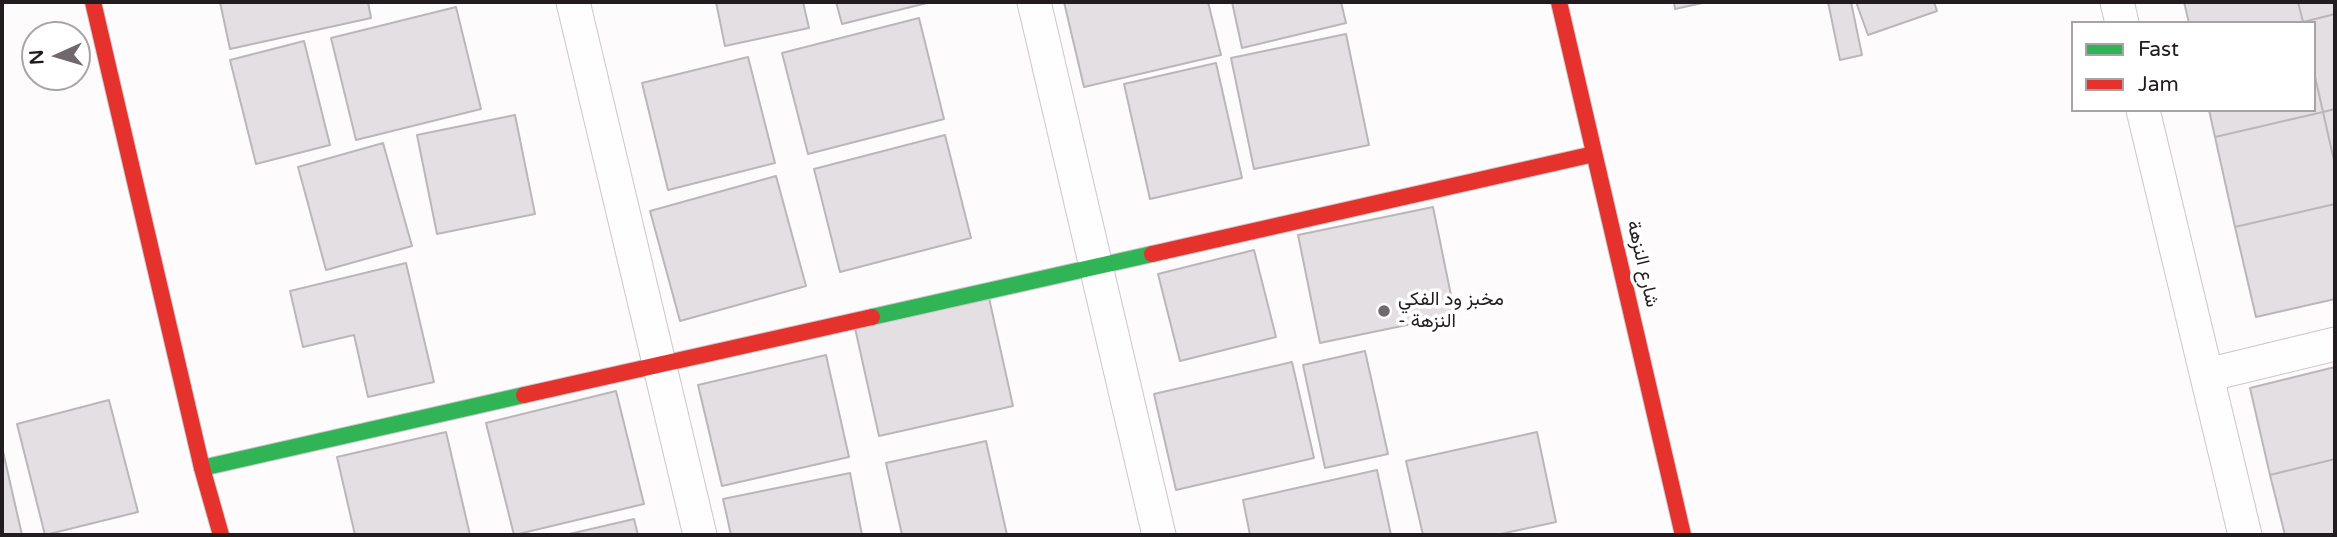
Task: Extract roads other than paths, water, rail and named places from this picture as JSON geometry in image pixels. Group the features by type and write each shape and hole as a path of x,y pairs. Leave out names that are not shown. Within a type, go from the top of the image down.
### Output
{"street":[{"path":"93,2 217,534"},
{"path":"573,2 700,535"},
{"path":"1034,2 1159,535"},
{"name":"شارع النزهة","path":"1559,2 1683,535"},
{"path":"2117,2 2122,21"},
{"path":"2143,112 2245,535"},
{"path":"202,468 1594,153"},
{"path":"2207,375 2335,345"}],"place":[{"name":"مخبز ود الفكي - النزهة","path":"1384,311"}]}
